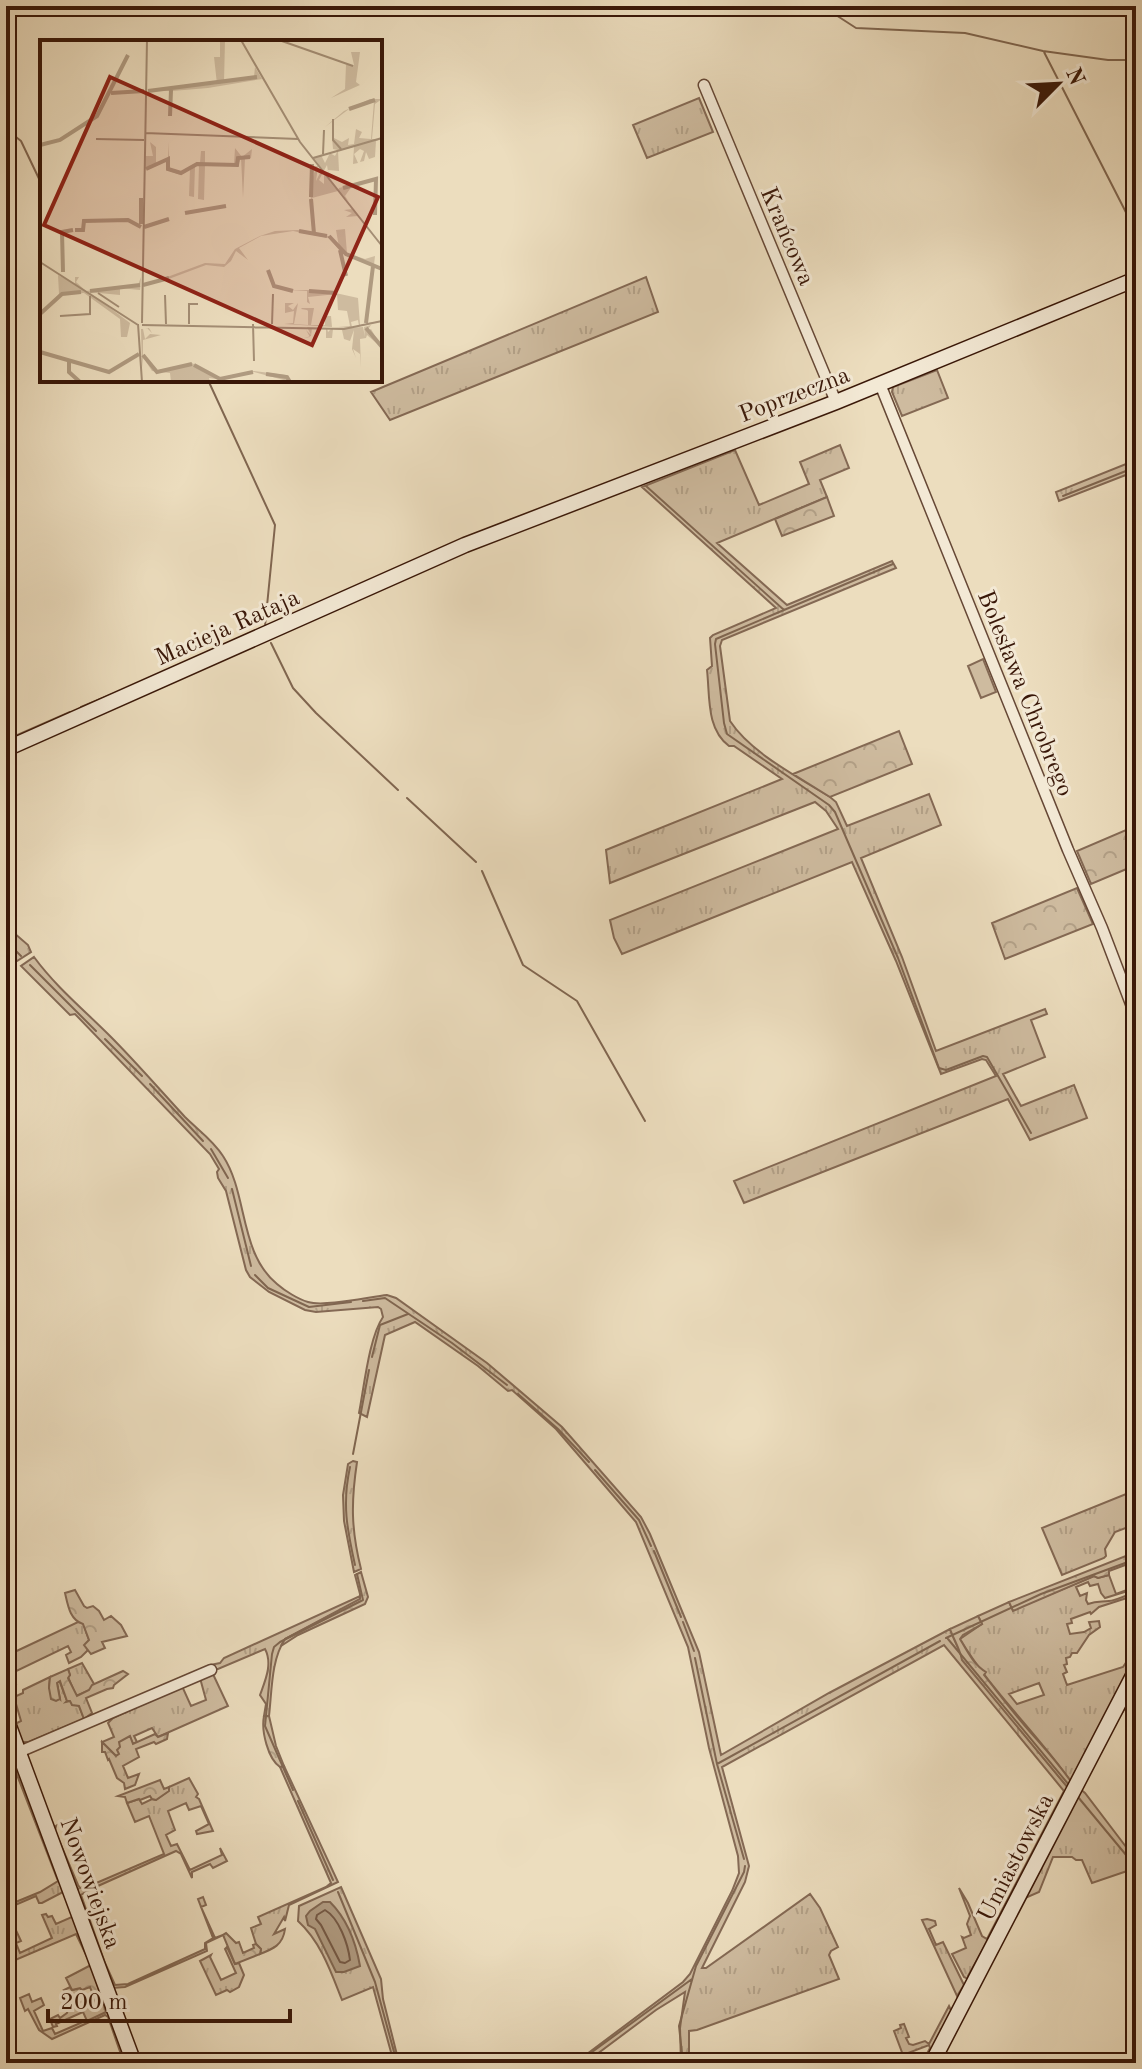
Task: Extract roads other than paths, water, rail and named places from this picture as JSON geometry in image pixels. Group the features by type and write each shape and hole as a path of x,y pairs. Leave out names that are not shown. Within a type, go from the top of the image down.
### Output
{"street":[{"name":"Krańcowa","path":"704,85 836,402"},
{"name":"Poprzeczna","path":"465,545 836,402 1136,279"},
{"name":"Bolesława Chrobrego","path":"880,384 1136,1017"},
{"name":"Macieja Rataja","path":"6,749 465,545"},
{"path":"15,1755 211,1670"},
{"name":"Umiastowska","path":"932,2063 1136,1670"},
{"name":"Nowowiejska","path":"6,1718 15,1755 134,2063"}],"water":[{"path":"323,1902 330,1902 346,1924 360,1966 336,1972 315,1929 308,1925 306,1916"}],"waterway":[{"path":"822,6 856,28 965,33 1043,51 1108,60 1136,60"},
{"path":"1044,52 1136,232"},
{"path":"6,138 16,137 21,141 40,181"},
{"path":"209,382 275,525 265,626"},
{"path":"844,391 858,386"},
{"path":"1063,496 1136,467"},
{"path":"646,486 784,610 716,639 727,734 835,812 898,958 939,1068 946,1070 987,1057 1031,1133"},
{"path":"784,610 893,564"},
{"path":"271,643 293,688 398,790"},
{"path":"81,707 120,691"},
{"path":"6,740 70,712"},
{"path":"407,798 476,862"},
{"path":"482,871 523,965 577,1001 645,1121"},
{"path":"6,941 21,956"},
{"path":"30,965 96,1031"},
{"path":"105,1039 142,1076"},
{"path":"150,1084 203,1141"},
{"path":"211,1149 228,1178"},
{"path":"232,1189 251,1266"},
{"path":"255,1275 268,1288 309,1307 351,1302"},
{"path":"363,1301 385,1298 507,1385"},
{"path":"372,1357 380,1325 408,1314"},
{"path":"353,1454 369,1370"},
{"path":"518,1394 589,1462"},
{"path":"350,1467 346,1516 355,1565"},
{"path":"595,1470 639,1520 651,1546"},
{"path":"654,1551 681,1617"},
{"path":"946,1638 1041,1594 1136,1559"},
{"path":"293,1790 265,1726 274,1647 363,1600 357,1574"},
{"path":"683,1622 694,1651"},
{"path":"948,1639 1069,1785"},
{"path":"717,1764 940,1641"},
{"path":"695,1658 717,1764 744,1859"},
{"path":"1130,1697 1136,1686"},
{"path":"1118,1719 1124,1710"},
{"path":"1078,1797 1136,1867"},
{"path":"298,1801 333,1880"},
{"path":"683,2063 679,2026 696,1966 745,1866"},
{"path":"338,1892 375,1982 397,2063"},
{"path":"968,1976 991,1935"},
{"path":"577,2063 692,1979"},
{"path":"1109,2063 1136,2053"}]}
